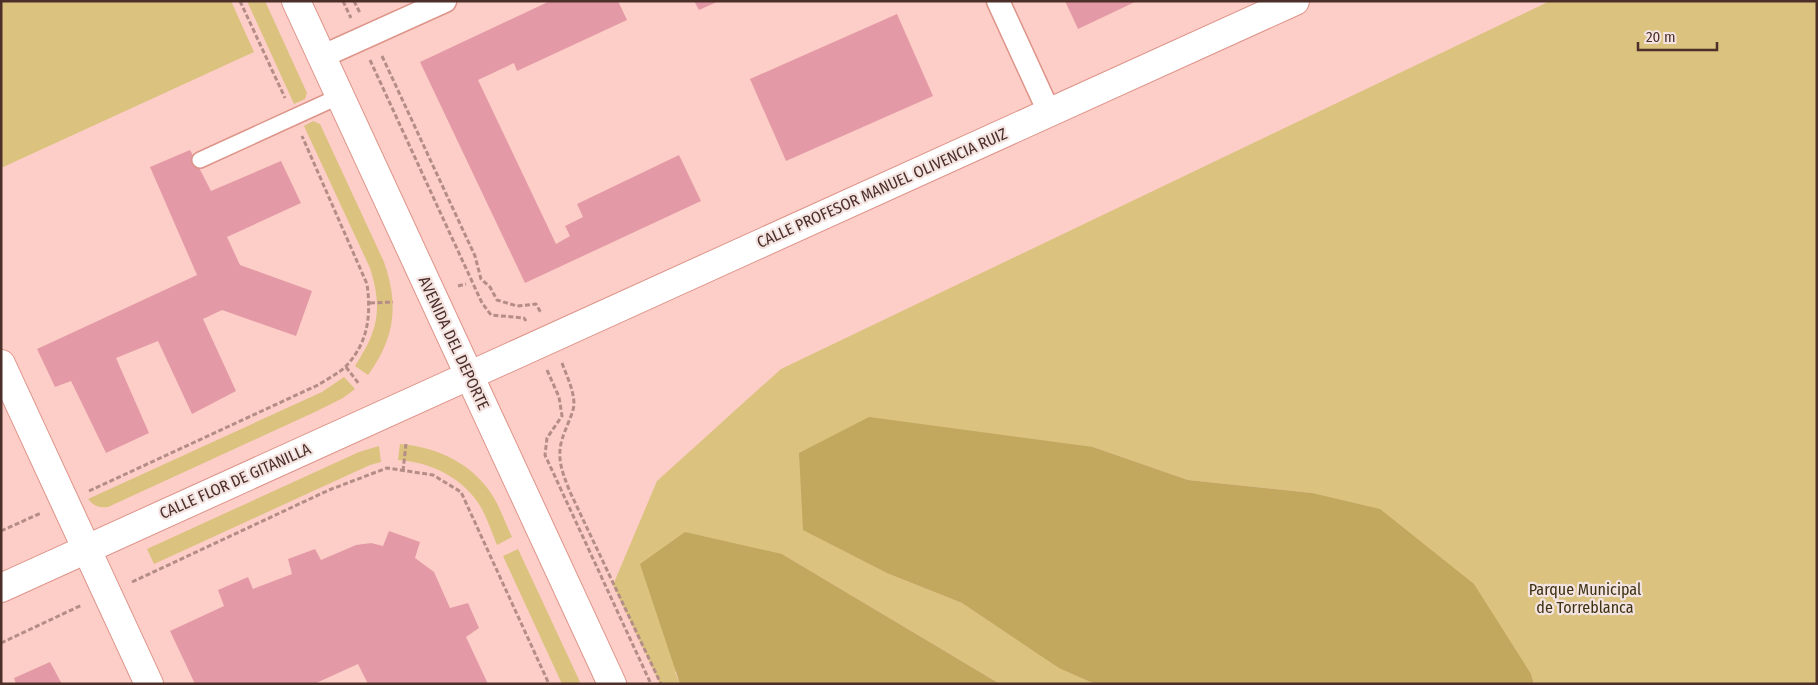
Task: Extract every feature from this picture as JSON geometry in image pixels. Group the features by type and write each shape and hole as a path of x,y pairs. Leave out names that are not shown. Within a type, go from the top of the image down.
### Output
{"street":[{"name":"AVENIDA DEL DEPORTE","path":"296,1 612,684"},
{"path":"321,56 445,1"},
{"path":"998,1 1050,112"},
{"name":"CALLE PROFESOR MANUEL OLIVENCIA RUIZ","path":"469,376 1295,1"},
{"path":"1,364 149,684"},
{"name":"CALLE FLOR DE GITANILLA","path":"1,588 469,376"}],"lane":[{"path":"200,160 340,96"}],"path":[{"path":"1,531 318,385 346,367 359,349 369,324 370,303 367,284 294,117 240,1"},
{"path":"343,1 366,36 475,256 480,279 490,287 497,300 517,306 536,304 541,313"},
{"path":"354,1 366,36 482,303 491,315 524,318 526,323"},
{"path":"457,287 466,284"},
{"path":"370,303 393,302"},
{"path":"561,363 572,386 574,406 563,436 560,466 570,492 661,684"},
{"path":"346,367 359,384"},
{"path":"547,369 559,397 562,416 547,438 545,455 651,684"},
{"path":"403,470 406,444"},
{"path":"128,584 329,490 387,468 433,475 461,492 549,684"},
{"path":"1,643 87,603"}],"green space":[{"path":"1,1 231,1 254,52 1,168"},
{"path":"247,1 265,1 307,93 305,99 294,104"},
{"name":"Parque Municipal de Torreblanca","path":"1550,1 1817,1 1817,684 1534,684 1531,674 1312,493 1188,480 1093,447 889,574 962,603 1059,667 1095,684 1000,684 782,554 675,672 680,684 660,684 613,585 657,481 781,369"},
{"path":"313,121 320,124 384,262 389,278 393,307 392,321 384,348 368,375 355,366 369,342 376,319 377,308 374,283 370,268 304,126"},
{"path":"344,377 355,389 343,398 317,411 108,507 96,506 88,499 322,392"},
{"path":"400,444 441,453 454,459 476,476 494,498 512,537 497,545 482,509 475,498 457,481 435,468 411,461 398,460"},
{"path":"379,446 381,462 370,465 154,564 147,549 359,452"},
{"path":"518,549 580,682 576,684 562,684 503,556"}],"shaded area":[{"path":"869,417 1093,447 1188,480 1312,493 1380,509 1474,584 1531,674 1534,684 1095,684 1059,668 962,603 889,574 803,530 799,453"},
{"path":"685,532 782,554 1000,684 680,684 640,564"}],"building":[{"path":"550,1 618,1 627,20 517,71 514,63 478,80 556,244 570,236 565,226 583,217 577,204 679,155 701,201 525,283 420,62"},
{"path":"694,1 719,1 699,10"},
{"path":"1065,1 1137,1 1078,29"},
{"path":"897,14 933,96 786,161 750,79"},
{"path":"190,150 211,191 281,161 301,203 227,237 240,265 312,291 296,336 222,310 203,319 236,391 192,414 158,341 116,358 149,433 106,453 71,381 55,387 37,349 197,275 150,167"},
{"path":"389,531 420,542 415,558 434,572 450,608 468,603 479,628 466,637 488,684 368,684 358,664 314,684 195,684 170,631 224,606 218,590 248,577 253,589 292,574 288,559 315,549 321,560 356,545 371,543 383,546"},
{"path":"50,662 62,684 16,684 14,678"}]}
